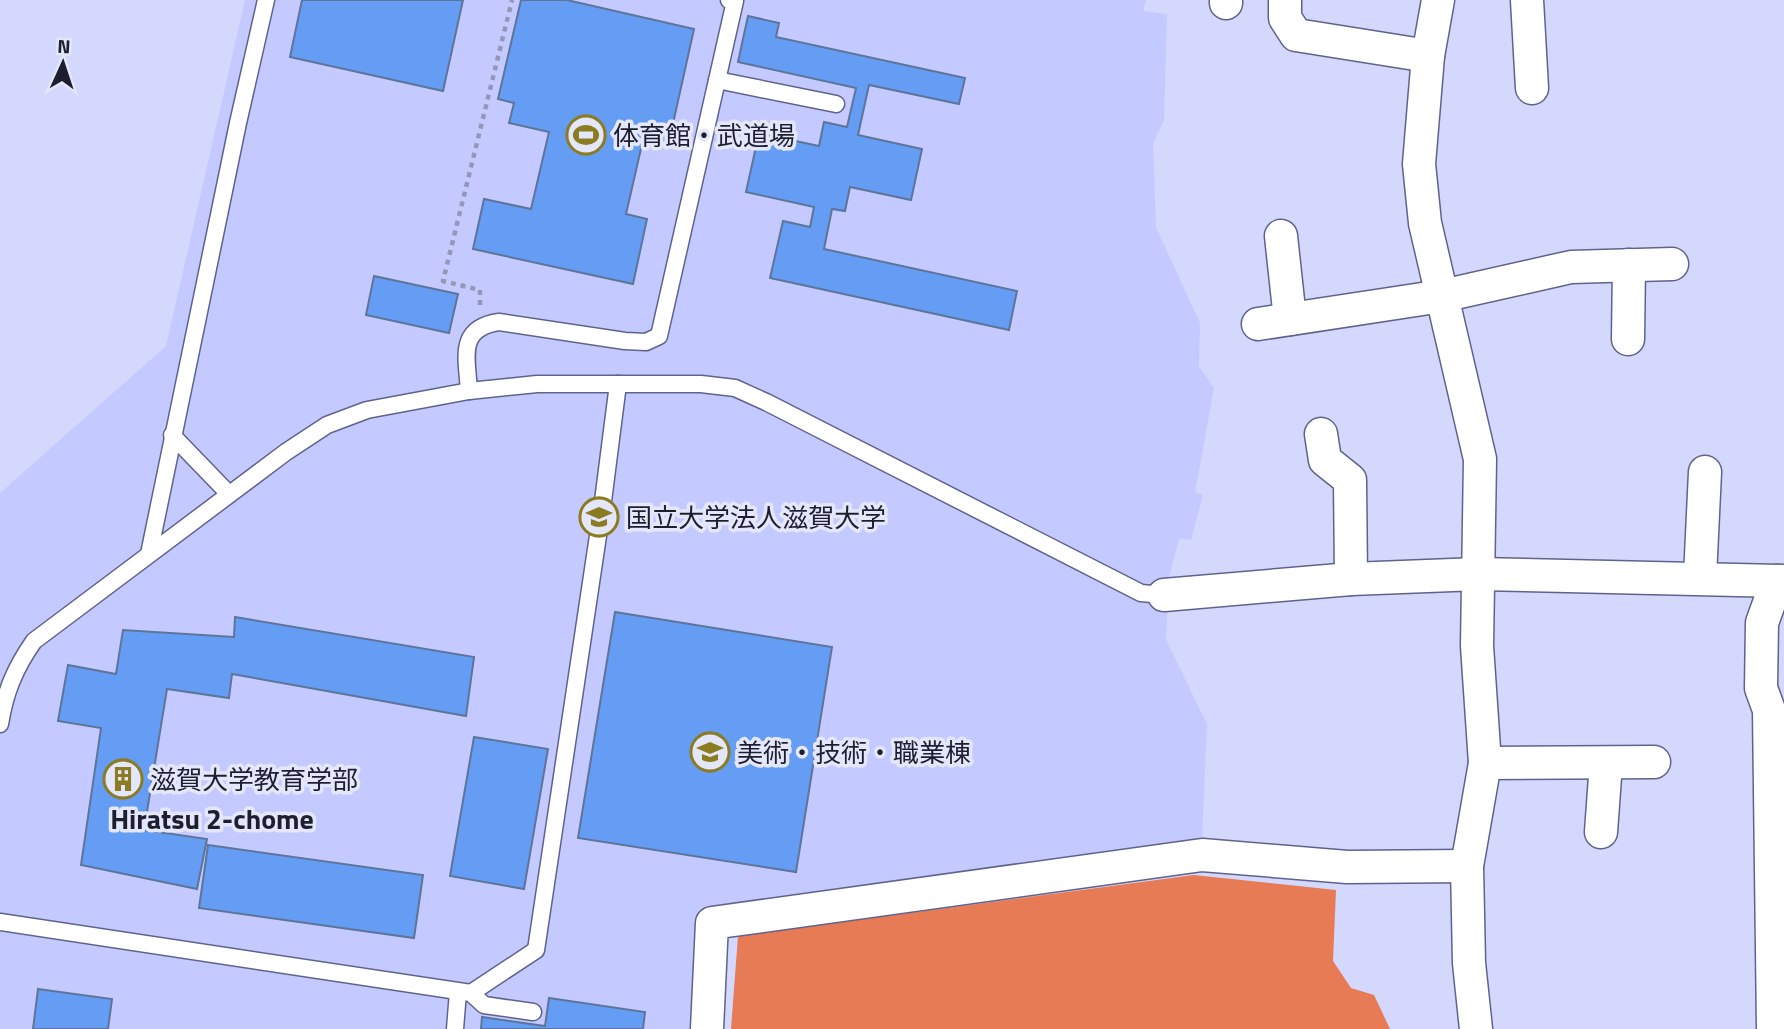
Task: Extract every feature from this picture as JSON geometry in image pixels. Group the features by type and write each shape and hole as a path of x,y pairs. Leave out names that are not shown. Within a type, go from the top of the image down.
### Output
{"street":[{"path":"1286,0 1285,18 1296,35 1428,56"},
{"path":"1438,0 1428,56 1419,164 1425,223 1480,459 1476,646 1485,763 1467,866 1469,963 1476,1029"},
{"path":"1527,0 1532,88"},
{"path":"1281,236 1290,319"},
{"path":"1258,324 1442,296 1571,267 1672,264"},
{"path":"1628,339 1629,265"},
{"path":"1321,434 1325,460 1350,480 1352,579"},
{"path":"1700,577 1705,472"},
{"path":"1164,595 1352,579 1478,574 1700,577 1780,581 1762,623 1761,688 1769,710 1773,1029"},
{"path":"1485,763 1654,762"},
{"path":"1601,832 1606,763"},
{"path":"707,1029 712,923 1202,855 1347,867 1467,866"}],"lane":[{"path":"149,554 266,0"},
{"path":"469,391 467,342 474,331 481,327 499,322 625,341 646,342 659,336 733,0"},
{"path":"717,80 836,104"},
{"path":"0,724 17,665 34,641 229,494 327,425 367,410 469,391 537,384 701,384 735,388 1141,593 1164,595"},
{"path":"455,1029 464,993 536,950 618,384"},
{"path":"172,435 229,494"},
{"path":"0,663 17,665"},
{"path":"0,922 464,993 484,1005 533,1012"}],"path":[{"path":"481,327 480,290 443,281 512,0"}],"shaded area":[{"name":"国立大学法人滋賀大学","path":"245,0 1146,0 1143,11 1167,14 1164,120 1153,143 1156,227 1200,323 1199,366 1214,388 1195,492 1203,495 1191,540 1179,539 1169,578 1166,640 1207,724 1202,843 704,913 697,1029 0,1029 0,493 166,346"},
{"path":"1194,875 1336,890 1333,961 1351,988 1374,995 1390,1029 731,1029 738,936"}],"building":[{"path":"302,0 463,0 443,91 290,57"},
{"path":"521,0 567,0 694,29 668,146 643,140 626,214 647,219 633,284 473,249 484,199 531,209 549,132 509,123 514,103 498,99"},
{"path":"748,16 779,23 776,37 965,78 959,104 869,85 858,135 922,149 911,200 850,187 845,211 832,209 824,249 1017,291 1009,330 770,278 783,221 810,227 814,207 746,192 759,133 819,146 824,122 847,127 856,88 738,62"},
{"path":"374,276 458,294 449,333 366,315"},
{"name":"美術・技術・職業棟","path":"615,612 832,647 796,872 578,838"},
{"name":"滋賀大学教育学部","path":"235,617 474,657 466,716 232,674 229,698 167,689 144,830 207,839 197,889 81,865 101,728 58,721 68,665 116,674 123,630 234,637"},
{"path":"474,737 548,749 524,889 450,876"},
{"path":"208,845 423,875 414,938 199,908"},
{"path":"38,989 112,999 108,1029 33,1029"},
{"path":"549,998 645,1012 643,1029 481,1029 482,1017 545,1026"}],"place":[{"name":"体育館・武道場","path":"586,135"},
{"name":"国立大学法人滋賀大学","path":"599,517"},
{"name":"美術・技術・職業棟","path":"710,752"},
{"name":"滋賀大学教育学部","path":"123,779"}],"district":[{"name":"Hiratsu 2-chome","path":"212,818"}]}
